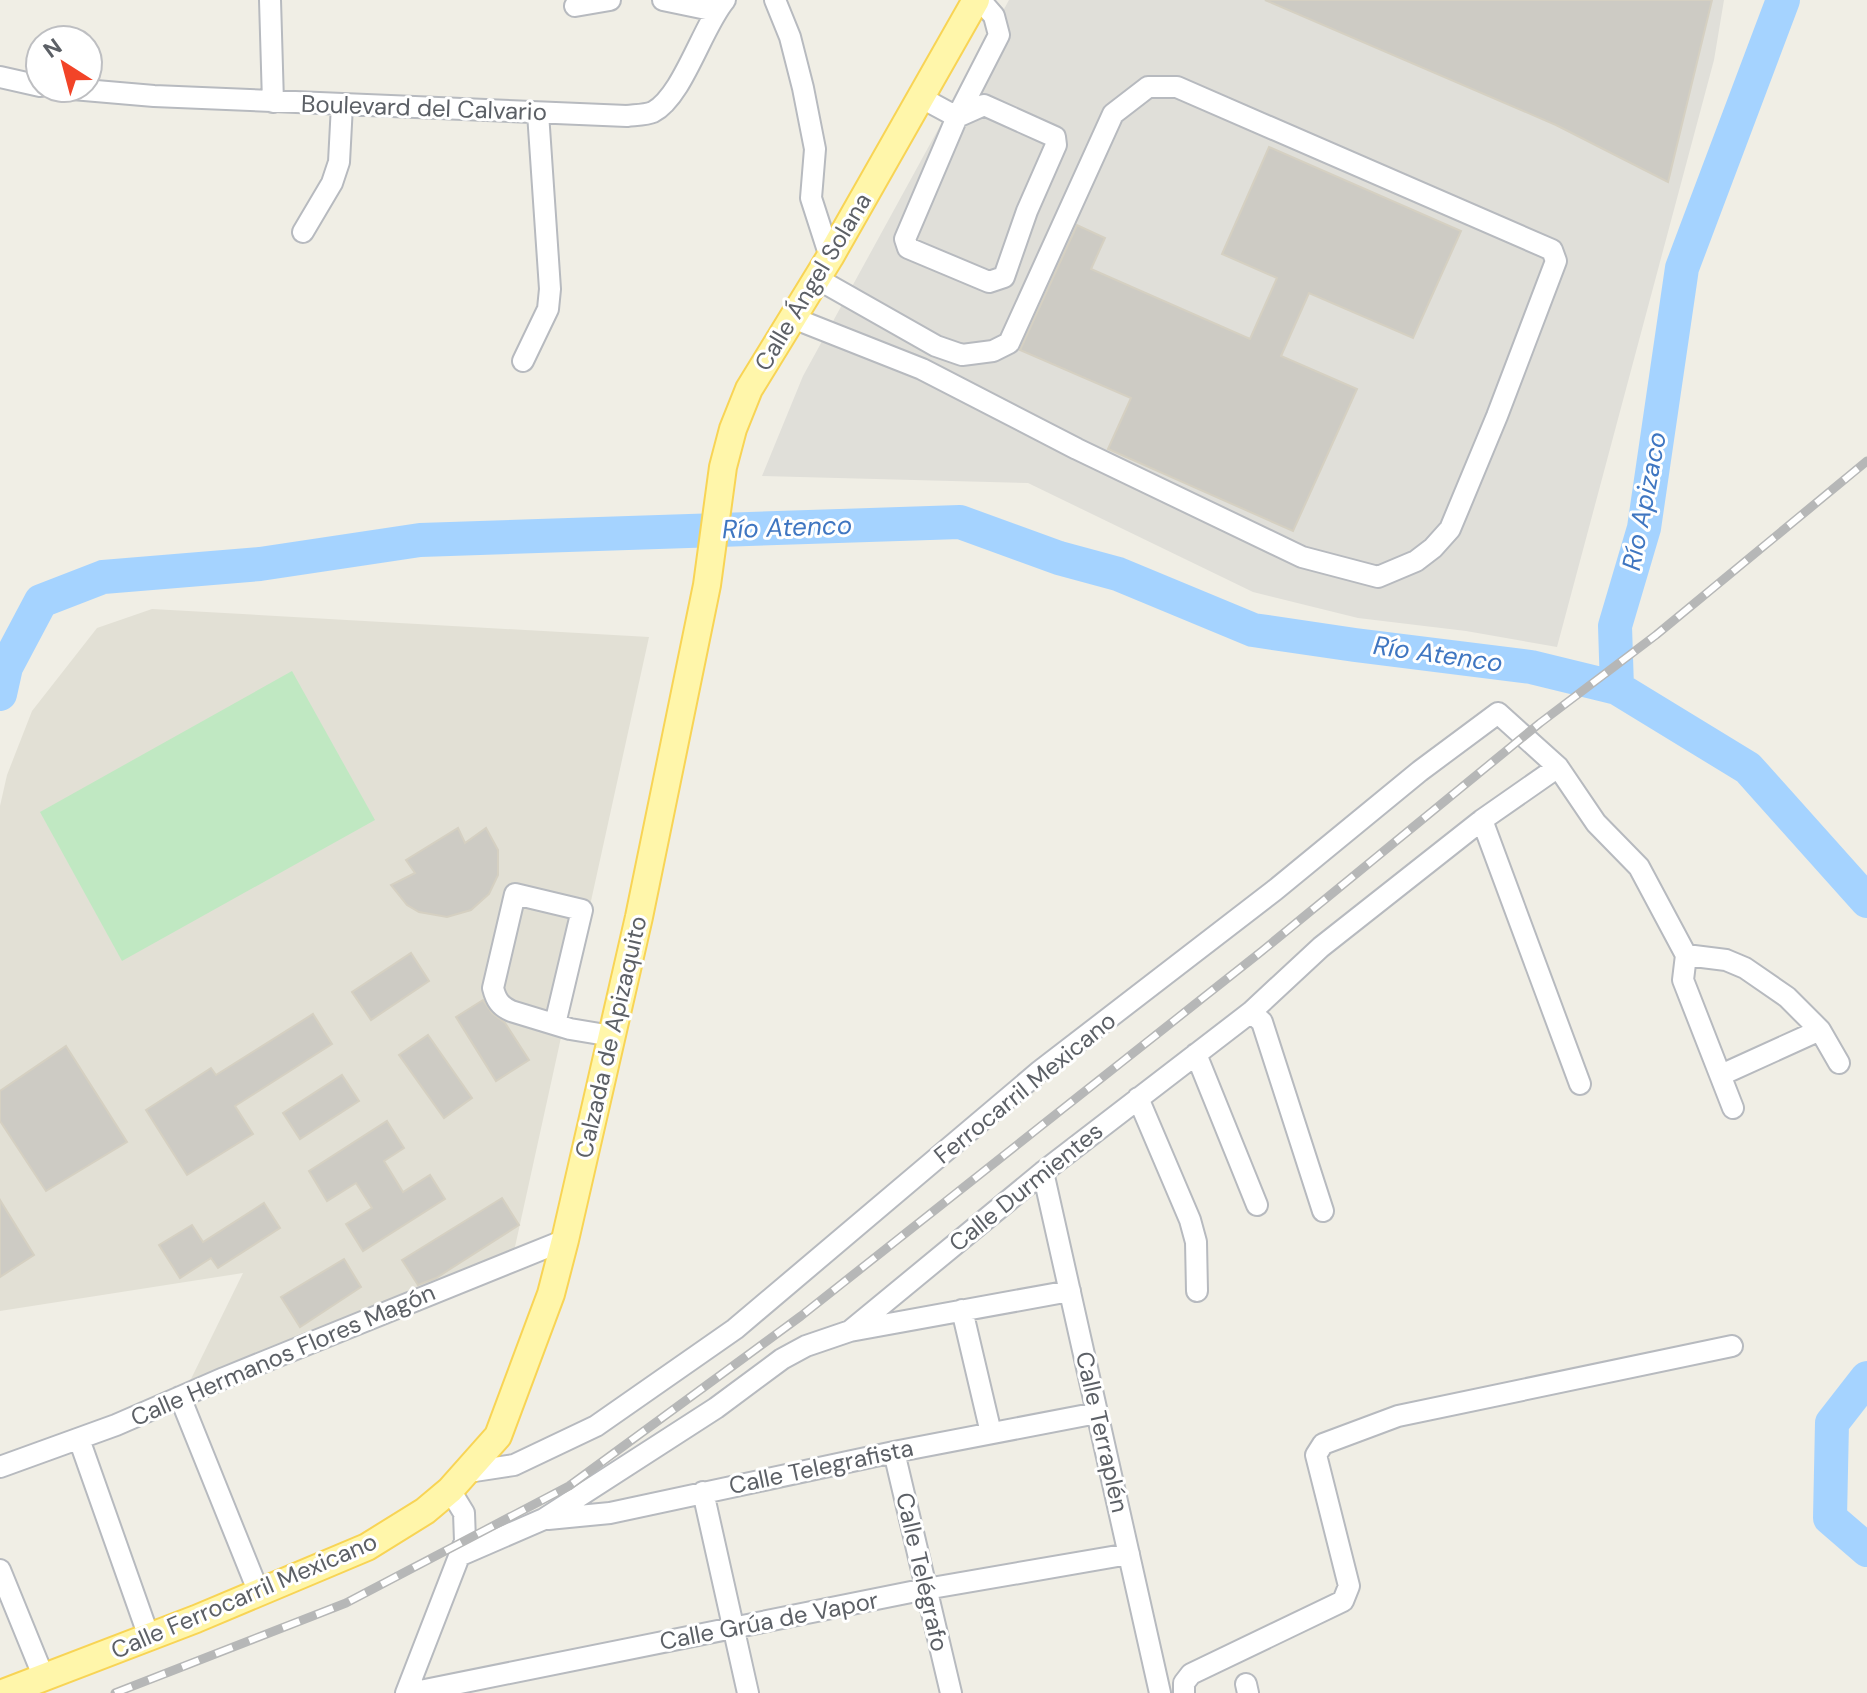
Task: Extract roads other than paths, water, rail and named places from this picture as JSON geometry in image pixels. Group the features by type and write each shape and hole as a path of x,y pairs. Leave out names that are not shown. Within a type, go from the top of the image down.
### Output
{"main road":[{"name":"Calle Ángel Solana","path":"707,585 723,467 733,429 749,389 978,0"},
{"name":"Calzada de Apizaquito","path":"459,1481 498,1436 508,1416 551,1294 612,1036 707,585"},
{"name":"Calle Ferrocarril Mexicano","path":"3,1693 259,1593 367,1547 425,1511 459,1481"}],"street":[{"path":"270,0 273,102"},
{"path":"575,6 610,0"},
{"path":"663,0 721,5"},
{"path":"775,0 790,37 815,149 811,198 823,268 936,346 962,355 993,351 1009,343 1113,114 1148,87 1177,87 1552,250 1556,261 1450,529 1416,561 1378,577 1302,557 1077,449 922,369 793,318"},
{"path":"957,117 984,105 1055,137 1056,145 1027,211 1004,277 997,281 989,282 908,248 905,239 957,117 999,35 994,16 978,0"},
{"name":"Boulevard del Calvario","path":"104,92 273,102 627,116 653,112 680,80 721,5"},
{"path":"0,77 24,82"},
{"path":"920,97 957,117"},
{"path":"303,232 332,183 339,162 342,105"},
{"path":"523,361 548,309 550,289 538,113"},
{"name":"Ferrocarril Mexicano","path":"459,1481 514,1465 596,1426 735,1329 870,1218 1040,1071 1498,713 1558,767 1596,823 1639,867 1686,955"},
{"name":"Calle Durmientes","path":"461,1555 544,1519 716,1408 782,1359 806,1346 850,1331 1043,1172 1251,1012 1321,947 1482,820 1558,767"},
{"path":"1482,820 1580,1084"},
{"path":"555,1024 582,910 515,894 493,988 495,997 502,1007 511,1011 570,1029 612,1036"},
{"path":"1733,1108 1683,980 1686,955 1726,960 1745,968 1787,997 1820,1030 1839,1063"},
{"path":"1251,1012 1262,1022 1323,1211"},
{"path":"1721,1075 1820,1030"},
{"path":"1196,1054 1257,1205"},
{"path":"1138,1098 1190,1220 1196,1242 1197,1291"},
{"name":"Calle Terraplén","path":"1043,1172 1129,1554 1156,1692"},
{"name":"Calle Hermanos Flores Magón","path":"0,1467 79,1439 565,1240"},
{"path":"850,1331 1070,1291"},
{"path":"962,1310 991,1433"},
{"path":"1184,1693 1184,1683 1191,1674 1343,1601 1349,1586 1316,1455 1323,1444 1398,1416 1732,1346"},
{"path":"180,1397 259,1593"},
{"name":"Calle Telegrafista","path":"544,1519 610,1513 894,1452 1097,1413"},
{"path":"79,1439 149,1637"},
{"name":"Calle Telégrafo","path":"894,1452 951,1693"},
{"path":"408,1693 465,1541 459,1481"},
{"path":"703,1492 748,1693"},
{"name":"Calle Grúa de Vapor","path":"408,1693 480,1686 926,1589 1129,1554"},
{"path":"0,1570 44,1678"}],"waterway":[{"name":"Río Apizaco","path":"1617,688 1615,626 1644,528 1682,268 1783,0"},
{"name":"Río Atenco","path":"0,694 6,667 41,601 103,577 260,564 420,540 960,522 1059,558 1118,574 1253,630 1531,667 1617,688 1748,768 1867,901"},
{"name":"Río Apizaco","path":"1867,1378 1832,1423 1830,1518 1867,1550"}],"railway":[{"path":"115,1693 346,1603 569,1486 801,1316 1262,951 1540,723 1656,635 1867,461"}]}
